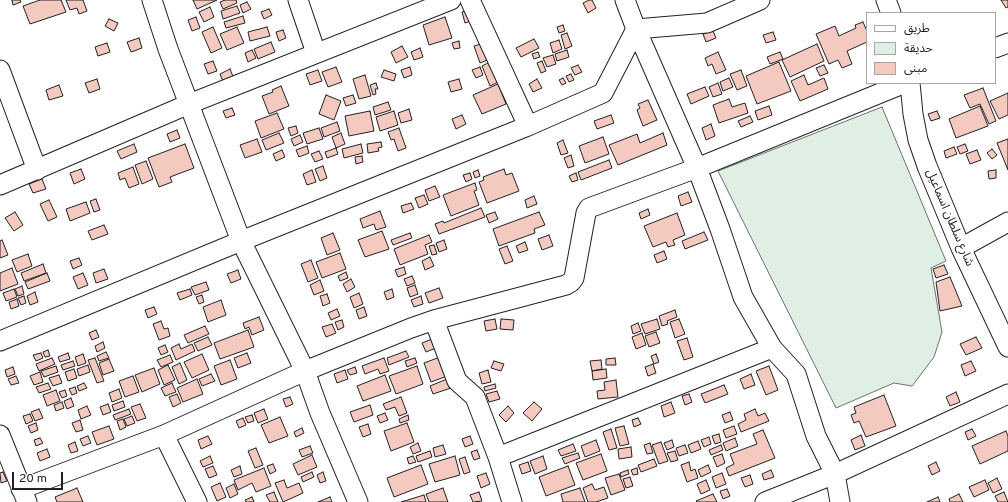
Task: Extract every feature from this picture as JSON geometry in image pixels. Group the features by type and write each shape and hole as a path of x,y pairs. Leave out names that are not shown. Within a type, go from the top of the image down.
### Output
{"street":[{"path":"152,0 241,242 305,371 320,413 358,502"},
{"path":"298,0 316,53"},
{"path":"0,186 189,104 451,0"},
{"path":"470,0 528,126"},
{"path":"625,0 636,29 698,168 743,297 772,348 796,374 816,436 835,474 840,502"},
{"path":"636,29 707,23 760,0"},
{"path":"886,0 891,12"},
{"path":"0,341 528,126 603,92 636,29"},
{"path":"996,48 1008,43"},
{"path":"0,70 38,170"},
{"path":"0,435 24,496 305,371 412,328 434,320 566,285 572,282 574,278 586,213 589,208 698,168 903,84"},
{"name":"شارع سلطان اسماعيل","path":"910,84 913,114 918,140 937,193 961,248 1008,347"},
{"path":"961,248 1008,222"},
{"path":"434,320 457,381 475,397 498,457 512,502"},
{"path":"498,457 772,348"},
{"path":"765,502 835,474 1008,394"},
{"path":"164,435 197,502"}],"green space":[{"path":"882,107 946,261 931,268 942,332 934,357 912,386 894,383 836,408 718,171"}],"building":[{"path":"12,0 20,0 21,2 13,5"},
{"path":"40,0 61,0 66,12 30,24 23,6"},
{"path":"66,0 83,0 87,11 79,14 77,8 70,10"},
{"path":"193,0 217,0 197,9"},
{"path":"225,0 236,0 237,3 223,9 220,2"},
{"path":"592,0 596,8 588,13 583,3"},
{"path":"1001,0 1008,0 1008,7 1006,8"},
{"path":"247,2 251,9 243,13 240,5"},
{"path":"237,6 240,13 223,19 221,11"},
{"path":"210,7 214,17 204,22 199,12"},
{"path":"269,9 272,15 264,19 261,12"},
{"path":"471,9 474,20 465,23 462,12"},
{"path":"243,16 245,23 226,28 224,22"},
{"path":"196,17 200,28 192,31 188,20"},
{"path":"445,17 452,38 429,45 423,25"},
{"path":"109,19 118,23 114,31 105,26"},
{"path":"863,22 866,29 866,42 847,51 852,64 842,68 838,60 829,64 816,34 835,26 839,36 856,28 855,25"},
{"path":"563,25 565,31 559,33 557,27"},
{"path":"213,27 222,48 211,53 202,32"},
{"path":"237,27 244,43 227,50 220,34"},
{"path":"267,27 270,36 250,41 248,32"},
{"path":"283,30 286,38 279,41 276,32"},
{"path":"713,31 716,38 706,42 703,34"},
{"path":"773,32 776,40 766,43 763,35"},
{"path":"567,33 572,46 565,49 561,35"},
{"path":"139,38 142,48 131,52 127,42"},
{"path":"534,39 539,48 521,57 516,48"},
{"path":"559,40 562,49 553,53 550,43"},
{"path":"459,41 460,48 454,49 452,43"},
{"path":"271,42 275,52 258,59 254,49"},
{"path":"107,43 110,52 98,56 95,47"},
{"path":"484,43 490,59 480,63 474,46"},
{"path":"817,44 824,61 790,77 782,60"},
{"path":"402,46 408,57 396,63 391,52"},
{"path":"420,48 423,57 414,60 411,52"},
{"path":"252,50 256,58 248,62 245,53"},
{"path":"567,50 569,57 557,61 555,54"},
{"path":"538,52 540,57 534,59 532,54"},
{"path":"718,52 726,70 716,74 712,64 708,66 705,58"},
{"path":"780,52 783,59 770,64 767,57"},
{"path":"553,55 556,64 547,67 543,58"},
{"path":"213,61 217,71 208,74 204,64"},
{"path":"542,61 546,71 541,73 537,63"},
{"path":"490,62 498,82 490,86 482,66"},
{"path":"779,62 791,91 757,104 746,76"},
{"path":"578,65 582,72 575,75 571,68"},
{"path":"824,65 828,73 820,76 816,68"},
{"path":"336,67 342,82 328,87 322,72"},
{"path":"410,67 412,75 404,78 401,70"},
{"path":"480,67 483,75 476,78 472,70"},
{"path":"230,69 234,79 224,84 220,74"},
{"path":"318,70 322,81 310,85 306,74"},
{"path":"384,70 396,74 394,81 381,77"},
{"path":"741,70 747,86 737,90 730,74"},
{"path":"571,74 574,80 569,82 566,76"},
{"path":"365,75 371,96 359,99 353,79"},
{"path":"804,75 808,85 824,78 828,89 800,101 791,81"},
{"path":"563,78 566,83 562,85 559,80"},
{"path":"729,78 733,87 723,91 720,82"},
{"path":"97,79 100,89 89,93 85,83"},
{"path":"459,79 462,89 451,92 448,82"},
{"path":"537,79 542,88 533,92 529,84"},
{"path":"376,83 378,89 375,89 376,94 373,95 370,85"},
{"path":"718,83 722,94 713,97 709,87"},
{"path":"498,84 506,104 482,114 473,95"},
{"path":"59,85 63,96 49,100 46,90"},
{"path":"281,86 289,106 269,114 262,96 273,92 272,90"},
{"path":"705,87 709,96 691,104 687,94"},
{"path":"983,88 996,121 989,124 980,104 970,108 964,95"},
{"path":"1008,93 1008,115 999,119 990,101"},
{"path":"326,95 341,101 334,120 319,114"},
{"path":"353,95 356,103 346,106 343,98"},
{"path":"729,99 732,107 745,103 748,113 719,123 713,105"},
{"path":"648,100 657,120 643,126 637,110 640,108 638,104"},
{"path":"388,102 391,110 375,115 373,107"},
{"path":"769,106 772,115 758,120 755,111"},
{"path":"980,106 988,126 956,138 949,119"},
{"path":"232,108 235,115 226,118 223,111"},
{"path":"409,109 412,120 401,123 398,113"},
{"path":"370,111 374,131 349,136 345,116"},
{"path":"394,111 398,125 380,131 376,117"},
{"path":"937,111 940,118 931,121 928,114"},
{"path":"277,113 284,129 261,138 255,121"},
{"path":"462,115 466,124 456,129 452,119"},
{"path":"611,115 614,123 597,129 594,121"},
{"path":"750,116 753,122 741,127 738,121"},
{"path":"337,122 340,131 324,137 321,128"},
{"path":"711,124 715,136 706,140 702,128"},
{"path":"296,126 298,133 291,136 288,128"},
{"path":"319,128 323,139 307,144 303,133"},
{"path":"399,128 406,148 398,151 394,139 391,140 388,132"},
{"path":"177,130 180,138 170,142 167,134"},
{"path":"279,133 284,143 266,150 262,140"},
{"path":"341,133 345,144 336,148 332,137"},
{"path":"663,133 667,145 618,165 609,145 637,134 640,143"},
{"path":"300,135 303,142 294,146 291,139"},
{"path":"603,137 609,154 585,163 579,146"},
{"path":"257,139 262,152 245,158 240,145"},
{"path":"1008,139 1008,170 997,143"},
{"path":"563,140 568,153 561,155 557,143"},
{"path":"381,142 382,147 378,148 379,151 368,153 367,144"},
{"path":"134,144 137,152 121,159 117,151"},
{"path":"185,144 194,168 170,177 172,182 159,187 148,158"},
{"path":"361,144 363,153 344,158 342,149"},
{"path":"965,144 968,151 960,154 957,147"},
{"path":"307,146 309,153 299,157 296,150"},
{"path":"954,147 957,154 946,158 944,151"},
{"path":"336,148 338,154 327,158 325,152"},
{"path":"992,149 997,155 992,159 987,153"},
{"path":"282,150 285,157 276,161 273,154"},
{"path":"977,150 981,160 970,164 966,154"},
{"path":"319,151 323,159 315,162 311,154"},
{"path":"571,155 574,166 568,168 564,158"},
{"path":"362,156 363,162 356,164 355,157"},
{"path":"609,160 612,168 581,180 578,172"},
{"path":"146,161 153,179 142,184 135,165"},
{"path":"323,166 327,178 320,181 315,169"},
{"path":"133,167 139,184 129,188 125,178 120,180 118,173"},
{"path":"81,169 85,179 74,184 70,173"},
{"path":"504,169 506,175 512,173 519,191 487,203 479,182 484,180 483,177"},
{"path":"312,170 316,182 307,185 303,174"},
{"path":"478,170 480,176 475,178 473,172"},
{"path":"996,170 996,178 989,179 988,171"},
{"path":"470,173 472,179 466,182 463,175"},
{"path":"576,173 578,180 572,182 569,176"},
{"path":"42,179 46,189 33,193 29,184"},
{"path":"475,183 477,190 474,191 479,205 451,216 443,195"},
{"path":"435,186 440,197 429,201 425,190"},
{"path":"688,192 692,202 681,206 678,196"},
{"path":"424,195 428,204 419,208 415,198"},
{"path":"534,196 537,204 527,208 525,200"},
{"path":"96,199 100,210 94,212 90,201"},
{"path":"49,200 57,217 48,221 40,204"},
{"path":"86,202 90,213 70,221 66,209"},
{"path":"411,203 414,209 403,213 401,206"},
{"path":"481,208 485,217 439,234 435,224 443,221 444,223"},
{"path":"648,209 650,215 641,219 639,213"},
{"path":"380,211 386,227 376,230 374,224 363,228 360,219"},
{"path":"15,212 23,225 14,231 5,218"},
{"path":"495,212 498,219 489,223 486,215"},
{"path":"539,212 545,225 534,229 535,233 499,246 493,229"},
{"path":"677,213 685,235 673,240 675,245 668,247 666,242 653,247 644,226"},
{"path":"104,225 108,234 92,240 88,231"},
{"path":"382,231 389,249 365,257 358,240"},
{"path":"704,232 708,240 685,249 682,241"},
{"path":"333,233 340,250 327,255 321,238"},
{"path":"410,233 412,238 393,245 391,240"},
{"path":"429,235 432,242 425,245 428,254 400,265 394,249"},
{"path":"549,235 553,246 542,250 538,239"},
{"path":"2,240 8,255 0,258 0,241"},
{"path":"444,240 447,249 439,252 436,243"},
{"path":"525,242 528,250 519,253 516,246"},
{"path":"434,245 437,254 432,255 429,246"},
{"path":"507,246 513,261 505,264 499,249"},
{"path":"664,251 667,259 657,263 654,255"},
{"path":"340,253 346,269 322,278 316,262"},
{"path":"28,254 32,266 17,272 12,260"},
{"path":"430,257 434,266 425,270 422,261"},
{"path":"79,258 82,265 73,269 70,261"},
{"path":"311,260 318,278 308,282 301,264"},
{"path":"43,264 46,273 24,281 21,273"},
{"path":"944,265 948,274 936,278 933,269"},
{"path":"404,267 406,274 398,277 395,270"},
{"path":"12,268 18,284 0,291 0,273"},
{"path":"104,269 108,279 96,283 93,273"},
{"path":"238,270 241,279 231,283 227,274"},
{"path":"346,272 348,278 340,281 338,276"},
{"path":"47,273 50,281 28,289 25,282"},
{"path":"83,273 88,285 78,289 73,277"},
{"path":"412,276 415,283 407,286 404,279"},
{"path":"950,277 962,306 940,311 936,282"},
{"path":"351,279 355,287 347,292 343,284"},
{"path":"320,280 324,291 314,295 310,285"},
{"path":"206,282 209,290 195,295 191,287"},
{"path":"415,285 418,294 410,297 407,288"},
{"path":"22,286 24,294 18,296 15,289"},
{"path":"439,288 443,298 429,303 425,293"},
{"path":"14,289 17,297 6,301 3,293"},
{"path":"190,289 192,295 180,300 177,293"},
{"path":"392,289 394,297 387,300 384,292"},
{"path":"35,292 38,302 30,305 27,296"},
{"path":"359,293 363,304 354,308 350,297"},
{"path":"327,294 330,303 323,306 320,296"},
{"path":"202,295 204,302 199,304 196,297"},
{"path":"24,296 26,303 21,305 18,298"},
{"path":"421,296 423,304 414,307 411,300"},
{"path":"17,299 19,306 11,309 9,302"},
{"path":"221,300 226,315 208,322 203,307"},
{"path":"154,307 157,314 148,318 145,310"},
{"path":"364,307 367,316 359,319 356,310"},
{"path":"337,309 340,316 331,320 328,313"},
{"path":"675,310 677,317 667,321 668,324 662,326 659,316"},
{"path":"259,317 264,330 252,335 249,327 245,329 243,323"},
{"path":"495,319 497,329 486,331 484,321"},
{"path":"501,319 514,320 513,330 500,329"},
{"path":"657,319 660,329 645,334 641,324"},
{"path":"679,319 685,334 675,338 670,322"},
{"path":"342,320 344,327 338,330 335,322"},
{"path":"161,321 164,329 168,328 170,336 159,340 153,324"},
{"path":"638,323 641,331 633,334 631,326"},
{"path":"332,324 336,333 326,337 322,327"},
{"path":"205,326 209,334 188,343 184,335"},
{"path":"96,330 99,337 92,340 89,333"},
{"path":"248,330 254,347 220,359 214,343"},
{"path":"656,332 660,343 649,347 645,336"},
{"path":"642,333 646,345 636,349 632,337"},
{"path":"208,337 212,345 198,351 194,343"},
{"path":"976,337 982,348 966,355 960,344"},
{"path":"687,338 693,357 684,360 677,341"},
{"path":"432,339 436,348 426,352 422,343"},
{"path":"103,342 105,348 97,352 95,346"},
{"path":"179,344 181,349 192,344 195,351 176,360 171,348"},
{"path":"165,345 168,352 161,355 158,348"},
{"path":"48,350 50,356 45,357 43,352"},
{"path":"406,351 409,357 389,365 387,358"},
{"path":"106,352 109,358 99,361 97,356"},
{"path":"41,353 43,358 36,361 33,355"},
{"path":"68,353 70,359 60,362 58,357"},
{"path":"247,353 251,363 238,368 234,358"},
{"path":"83,354 86,363 78,366 75,357"},
{"path":"202,354 209,370 192,378 184,362"},
{"path":"656,354 659,362 654,364 651,356"},
{"path":"170,355 173,362 161,367 157,360"},
{"path":"440,357 447,376 431,382 424,363"},
{"path":"52,358 55,364 39,371 36,364"},
{"path":"95,358 104,381 97,383 88,360"},
{"path":"384,358 389,371 380,374 378,369 365,374 362,366"},
{"path":"415,358 417,363 407,367 405,361"},
{"path":"615,358 616,365 606,365 606,359"},
{"path":"109,359 114,371 103,375 99,363"},
{"path":"230,360 237,379 221,385 214,366"},
{"path":"601,360 602,369 592,371 590,361"},
{"path":"73,361 75,366 63,370 61,365"},
{"path":"494,361 504,364 501,371 491,368"},
{"path":"971,361 976,371 965,376 961,365"},
{"path":"180,363 187,380 179,384 172,367"},
{"path":"653,364 656,373 648,376 645,367"},
{"path":"88,365 90,372 79,376 77,369"},
{"path":"168,365 175,380 164,385 158,370"},
{"path":"56,366 58,372 44,377 41,371"},
{"path":"417,366 423,384 396,394 389,376"},
{"path":"769,366 778,390 766,395 756,371"},
{"path":"13,367 15,374 7,377 5,370"},
{"path":"355,367 357,373 350,375 347,370"},
{"path":"154,368 160,384 142,392 135,375"},
{"path":"74,369 77,378 68,381 65,372"},
{"path":"606,369 607,378 593,380 592,371"},
{"path":"345,370 348,379 337,383 334,374"},
{"path":"488,370 491,382 482,384 479,373"},
{"path":"40,372 43,382 34,385 30,376"},
{"path":"211,374 215,381 202,386 199,379"},
{"path":"751,374 755,385 744,389 740,379"},
{"path":"59,375 62,383 53,386 49,378"},
{"path":"385,375 391,391 363,401 357,386"},
{"path":"16,376 19,383 11,385 8,379"},
{"path":"133,376 139,392 125,397 119,381"},
{"path":"197,379 203,394 183,402 177,388"},
{"path":"447,379 451,388 433,394 430,386"},
{"path":"616,380 618,397 598,399 597,391 605,390 604,382"},
{"path":"48,383 51,389 39,393 36,387"},
{"path":"84,383 87,388 79,391 77,386"},
{"path":"172,383 176,392 165,396 161,388"},
{"path":"495,384 496,388 485,391 484,387"},
{"path":"724,385 728,394 705,403 701,394"},
{"path":"75,387 77,393 72,395 69,389"},
{"path":"119,389 122,398 112,402 109,393"},
{"path":"56,390 60,401 47,406 43,395"},
{"path":"65,390 67,396 62,398 59,392"},
{"path":"497,391 500,399 489,402 486,394"},
{"path":"956,392 960,402 950,406 946,397"},
{"path":"177,394 181,403 173,407 169,397"},
{"path":"689,394 692,402 685,405 682,396"},
{"path":"884,395 896,426 866,437 859,421 854,423 851,415 856,413 854,407"},
{"path":"290,397 293,404 286,407 283,399"},
{"path":"401,397 407,413 399,416 395,407 386,410 383,404"},
{"path":"71,398 74,406 67,409 64,401"},
{"path":"123,401 125,407 114,411 112,405"},
{"path":"62,402 64,408 56,411 54,405"},
{"path":"534,402 542,409 532,421 523,413"},
{"path":"671,402 675,413 664,417 661,406"},
{"path":"108,404 111,412 103,415 100,407"},
{"path":"140,404 146,418 137,421 131,407"},
{"path":"370,405 373,415 354,422 350,412"},
{"path":"87,406 91,415 81,419 78,410"},
{"path":"508,406 514,413 506,422 499,415"},
{"path":"39,409 43,418 35,421 31,412"},
{"path":"129,409 131,414 115,420 113,415"},
{"path":"264,409 268,419 258,423 254,413"},
{"path":"755,409 758,416 765,413 769,421 741,432 738,424 746,420 744,414"},
{"path":"730,412 733,420 725,423 722,415"},
{"path":"385,413 388,420 380,423 377,416"},
{"path":"30,414 33,421 26,424 23,416"},
{"path":"252,415 254,421 248,423 245,417"},
{"path":"408,415 409,420 400,423 399,419"},
{"path":"132,416 135,423 127,426 124,419"},
{"path":"280,417 288,436 269,443 261,425"},
{"path":"243,418 246,425 239,428 236,421"},
{"path":"638,418 641,424 634,427 632,420"},
{"path":"123,419 126,427 120,430 117,421"},
{"path":"80,420 83,430 76,432 72,423"},
{"path":"36,423 38,430 31,433 28,426"},
{"path":"407,423 414,442 391,451 384,431"},
{"path":"368,424 371,434 363,437 359,427"},
{"path":"109,426 114,439 97,445 92,432"},
{"path":"624,426 629,444 620,446 615,428"},
{"path":"734,426 737,434 726,438 723,430"},
{"path":"302,428 304,433 296,437 294,432"},
{"path":"611,429 617,448 609,450 603,432"},
{"path":"972,429 976,436 968,440 965,432"},
{"path":"763,430 775,458 729,476 726,468 734,464 730,454 757,444 753,434"},
{"path":"1006,431 1008,436 1008,451 980,464 972,446"},
{"path":"719,434 721,442 715,444 712,436"},
{"path":"861,435 865,446 855,450 851,440"},
{"path":"88,436 91,443 83,446 80,439"},
{"path":"208,436 212,444 201,449 198,440"},
{"path":"470,436 473,444 465,447 462,439"},
{"path":"709,437 711,444 704,447 701,440"},
{"path":"40,438 43,443 36,446 34,440"},
{"path":"735,438 738,446 726,451 723,443"},
{"path":"596,440 600,451 585,457 581,446"},
{"path":"672,440 674,447 667,450 664,443"},
{"path":"698,441 701,449 691,453 688,445"},
{"path":"75,442 78,451 71,453 68,445"},
{"path":"661,442 668,461 659,464 652,445"},
{"path":"418,443 421,451 413,454 410,447"},
{"path":"650,443 653,453 647,454 644,445"},
{"path":"573,444 576,451 561,456 558,450"},
{"path":"443,445 446,454 435,457 433,448"},
{"path":"685,445 688,453 679,456 676,448"},
{"path":"721,445 723,450 711,455 709,450"},
{"path":"310,446 313,453 302,457 299,450"},
{"path":"631,447 632,457 619,459 618,449"},
{"path":"256,448 263,465 255,468 248,451"},
{"path":"47,449 50,457 40,461 37,453"},
{"path":"477,450 480,458 474,460 471,452"},
{"path":"430,451 432,457 418,462 416,456"},
{"path":"675,451 678,460 671,462 667,453"},
{"path":"578,453 580,458 565,464 562,458"},
{"path":"601,454 607,471 583,480 576,463"},
{"path":"722,454 725,463 717,467 713,457"},
{"path":"312,455 317,467 298,475 293,464"},
{"path":"210,456 213,463 203,467 200,461"},
{"path":"413,456 416,462 409,464 407,458"},
{"path":"455,456 460,475 435,482 429,464"},
{"path":"543,456 547,469 535,474 530,461"},
{"path":"465,457 470,472 464,474 459,459"},
{"path":"654,459 657,466 641,472 638,465"},
{"path":"528,462 531,471 522,474 519,465"},
{"path":"689,462 691,471 695,469 698,478 687,482 681,465"},
{"path":"936,462 940,471 932,475 928,466"},
{"path":"273,464 276,471 270,474 267,466"},
{"path":"421,465 428,484 394,497 387,478"},
{"path":"708,465 711,472 701,477 698,470"},
{"path":"213,466 217,475 209,478 205,469"},
{"path":"240,466 242,474 234,477 231,470"},
{"path":"568,466 575,485 546,496 539,477"},
{"path":"264,468 271,486 256,492 252,483 238,490 234,480"},
{"path":"637,468 638,474 633,475 631,470"},
{"path":"628,470 629,474 621,477 620,473"},
{"path":"771,470 774,477 764,480 762,474"},
{"path":"3,472 7,481 1,483 0,473"},
{"path":"312,472 314,477 303,482 301,477"},
{"path":"323,472 326,481 320,483 317,475"},
{"path":"486,473 490,484 481,488 477,476"},
{"path":"722,473 726,484 716,488 712,477"},
{"path":"619,474 625,490 611,495 605,478"},
{"path":"750,475 753,484 745,487 741,478"},
{"path":"630,477 633,486 626,488 623,479"},
{"path":"997,478 1002,489 993,493 988,483"},
{"path":"284,480 287,488 299,483 303,493 283,502 275,483"},
{"path":"706,480 710,490 701,494 697,484"},
{"path":"985,480 989,490 974,497 969,487"},
{"path":"220,483 226,497 217,501 211,487"},
{"path":"234,484 238,494 230,498 226,488"},
{"path":"592,484 595,490 604,487 608,498 596,502 588,502 583,488"},
{"path":"77,488 83,502 57,502 55,497"},
{"path":"443,488 448,502 429,502 426,494"},
{"path":"580,488 585,502 563,502 561,494"},
{"path":"727,489 730,496 723,499 720,491"},
{"path":"274,492 278,502 270,502 266,495"},
{"path":"479,492 482,501 473,502 470,495"},
{"path":"1004,492 1008,502 998,502 995,496"},
{"path":"713,494 717,502 696,501"},
{"path":"959,494 963,502 950,502 949,499"},
{"path":"424,495 426,502 401,502"},
{"path":"252,497 254,502 246,502 245,500"},
{"path":"330,497 332,502 318,502"},
{"path":"938,497 940,502 927,502"}]}
